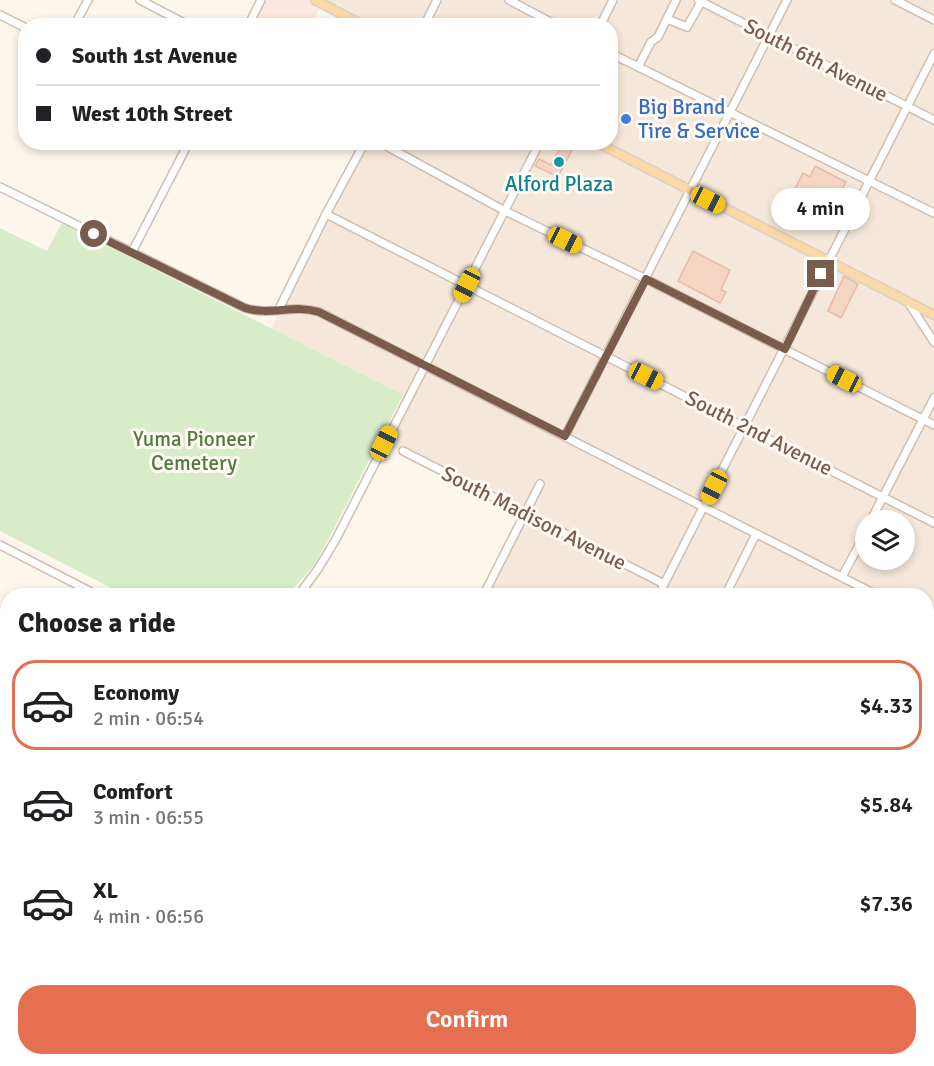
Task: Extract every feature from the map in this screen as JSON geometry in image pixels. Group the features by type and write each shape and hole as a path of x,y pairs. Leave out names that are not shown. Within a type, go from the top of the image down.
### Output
{"main road":[{"path":"315,0 350,18"},
{"path":"611,150 934,315"}],"street":[{"path":"78,18 88,0"},
{"path":"140,0 175,18"},
{"path":"252,18 261,0"},
{"path":"428,18 437,0"},
{"path":"509,0 543,18"},
{"path":"604,18 613,0"},
{"path":"638,67 651,42 658,37 676,0"},
{"path":"565,436 787,0"},
{"path":"895,0 934,20"},
{"path":"667,19 687,27 699,1"},
{"name":"South 6th Avenue","path":"699,1 934,120"},
{"path":"0,15 18,24"},
{"path":"662,588 934,54"},
{"path":"618,56 934,213"},
{"path":"132,252 185,150"},
{"path":"279,309 361,150"},
{"path":"394,150 505,211 646,279 934,425"},
{"path":"304,588 336,539 536,150"},
{"path":"0,187 245,308 254,311 299,307 319,312 863,588"},
{"name":"South 2nd Avenue","path":"326,214 934,523"},
{"path":"908,302 934,342"},
{"path":"876,510 934,398"},
{"name":"South Madison Avenue","path":"403,451 664,584"},
{"path":"488,588 540,484"},
{"path":"729,588 756,534"},
{"path":"0,545 83,588"},
{"path":"842,577 855,552"}],"shaded area":[{"path":"261,0 315,0 322,4 315,18 252,18"},
{"path":"315,0 934,0 934,588 488,588 525,514 384,443 408,398 271,329 361,150 618,150 618,18 352,18"}],"green space":[{"name":"Yuma Pioneer Cemetery","path":"62,223 403,395 313,567 294,588 111,588 0,531 0,228 47,251"}],"building":[{"name":"Alford Plaza","path":"559,150 572,150 558,177 535,166 539,159 551,165"},
{"path":"815,166 846,182 830,214 792,195 803,173 810,177"},
{"path":"693,251 730,270 721,290 726,292 720,303 678,281"},
{"path":"844,276 858,284 841,318 828,311"}],"place":[{"name":"Big Brand Tire & Service","path":"626,119"},
{"name":"Alford Plaza","path":"559,162"}],"route":[{"path":"94,234 245,308 264,311 299,307 319,312 565,436 646,279 785,349 821,274"}]}
